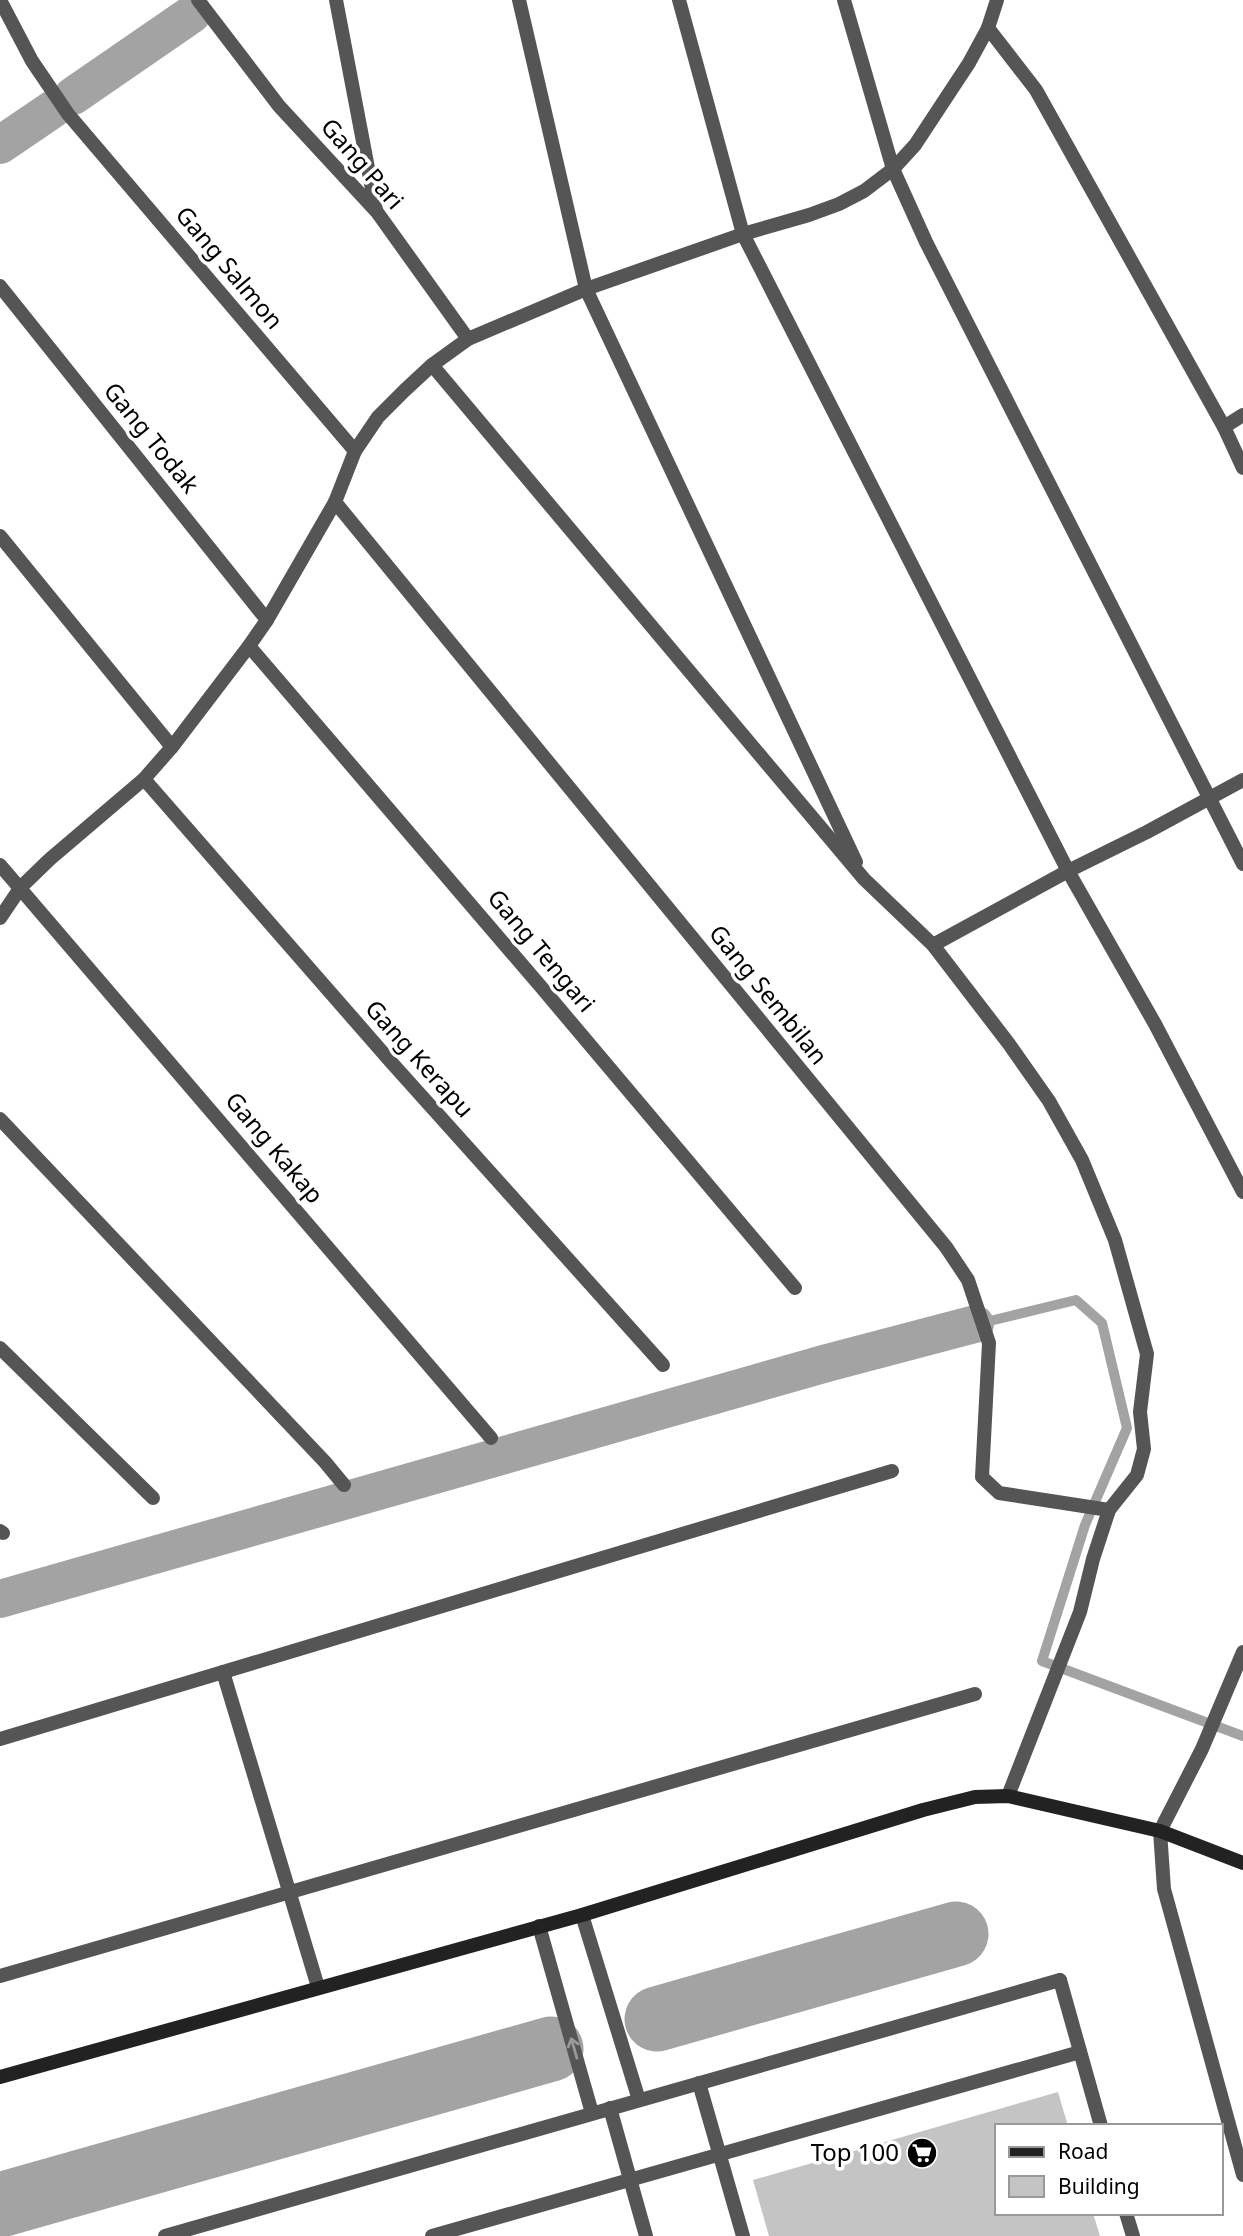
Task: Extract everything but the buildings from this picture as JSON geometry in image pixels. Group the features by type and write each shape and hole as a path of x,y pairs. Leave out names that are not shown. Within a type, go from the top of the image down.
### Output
{"main road":[{"path":"0,2077 582,1914 975,1797 1008,1796 1160,1830 1243,1863"}],"street":[{"name":"Gang Salmon","path":"0,0 32,61 68,114 355,451"},
{"name":"Gang Pari","path":"198,0 279,106 377,212 468,339"},
{"path":"335,0 377,212"},
{"path":"519,0 586,289 864,879"},
{"path":"679,0 743,234 1068,871 1155,1024 1243,1192"},
{"path":"844,0 893,169 932,254 1243,864"},
{"path":"0,918 22,887 50,859 144,779 172,747 267,620 335,502 355,451 378,417 432,365 468,339 586,289 743,234 809,215 864,191 893,169 915,145 970,63 988,28 997,0"},
{"path":"988,28 1036,90 1224,427 1243,468"},
{"name":"Gang Todak","path":"0,286 267,620"},
{"path":"432,365 864,879 933,945 1049,1101 1082,1160 1115,1240 1147,1353 1140,1412 1144,1449 1137,1475 1104,1509 1080,1612 1008,1796"},
{"path":"1224,427 1243,415"},
{"name":"Gang Sembilan","path":"335,502 946,1247 968,1280 989,1343 982,1477 999,1493 1104,1509"},
{"path":"0,536 172,747"},
{"name":"Gang Tengari","path":"249,646 795,1288"},
{"name":"Gang Kerapu","path":"144,779 391,1062 663,1365"},
{"path":"933,945 1243,780"},
{"name":"Gang Kakap","path":"0,865 22,887 491,1438"},
{"path":"0,1119 344,1485"},
{"path":"0,1348 153,1498"},
{"path":"0,1739 892,1471"},
{"path":"1243,1652 1202,1749 1160,1830 1164,1889 1243,2175"},
{"path":"223,1672 318,1987"},
{"path":"0,1976 975,1694"},
{"path":"582,1914 639,2100"},
{"path":"539,1926 592,2113"},
{"path":"165,2236 1060,1980 1100,2124"},
{"path":"432,2236 1080,2052"},
{"path":"699,2083 743,2236"},
{"path":"610,2108 646,2236"},
{"path":"1127,2215 1133,2236"}],"waterway":[{"path":"73,96 192,14"},
{"path":"0,145 53,109"},
{"path":"994,1320 1076,1300 1102,1323 1127,1428 1085,1525 1042,1661 1243,1736"},
{"path":"0,1599 827,1363 975,1324"},
{"path":"657,2019 956,1934"},
{"path":"0,2205 551,2049"}],"place":[{"name":"Top 100","path":"922,2153"}]}
